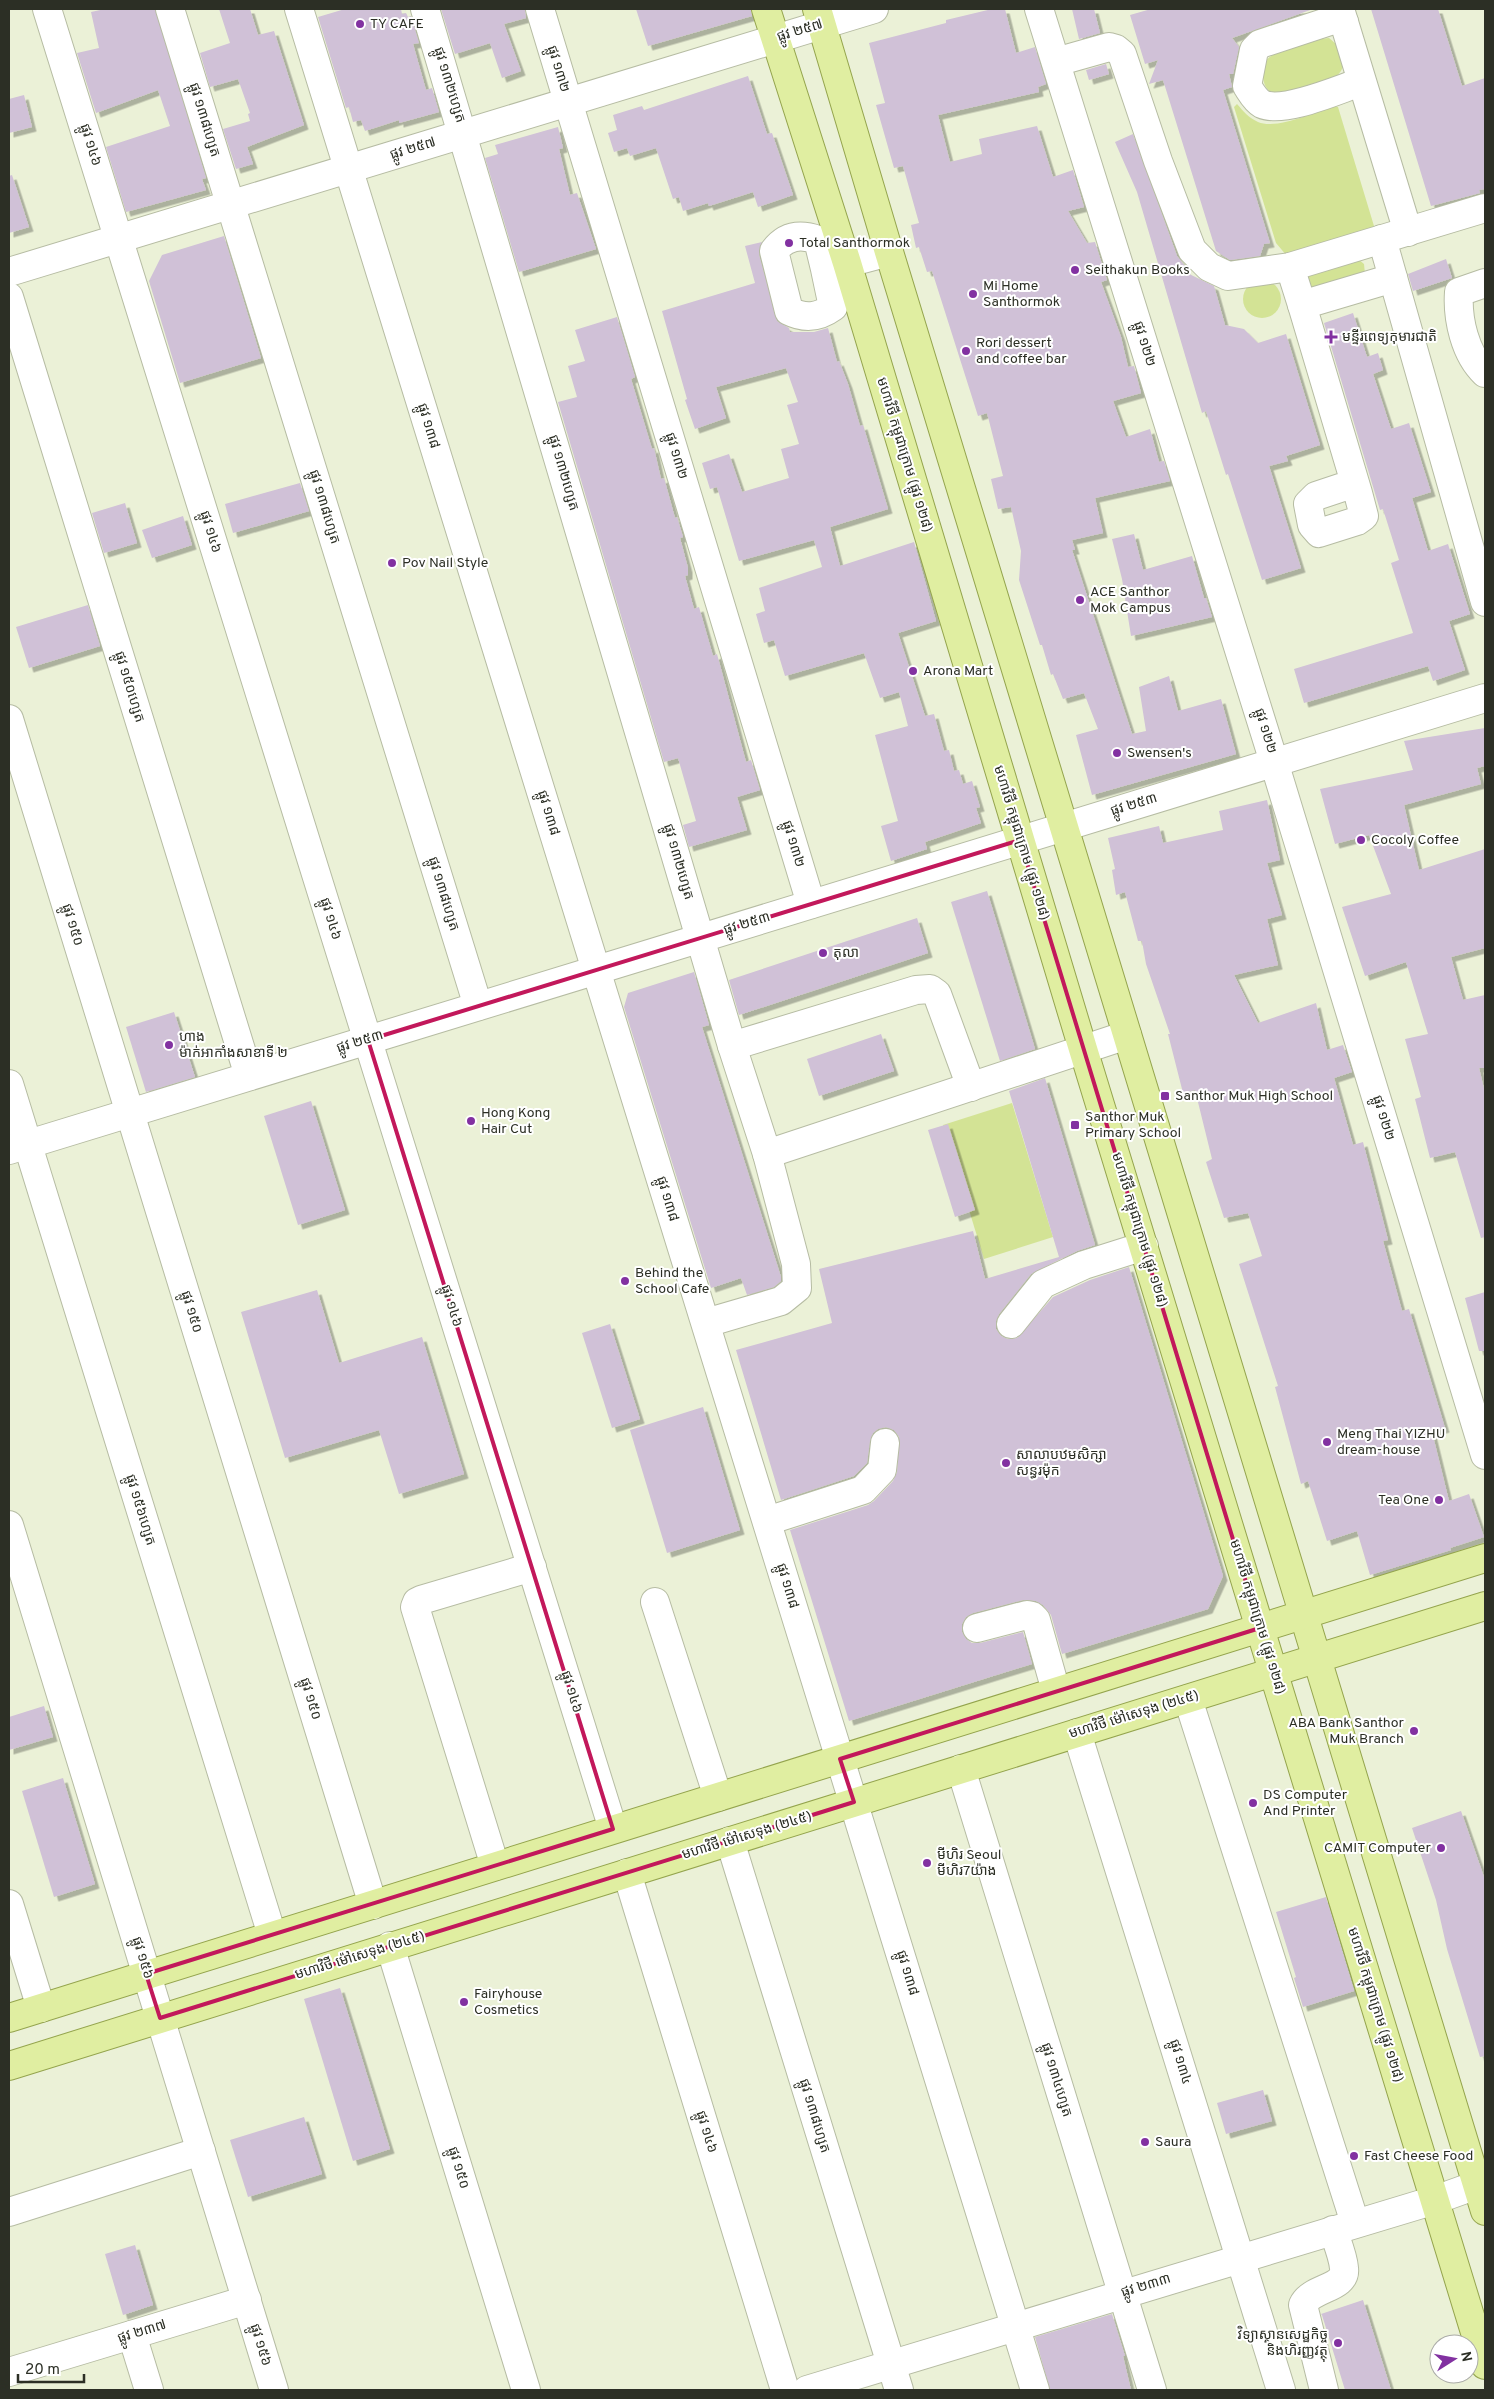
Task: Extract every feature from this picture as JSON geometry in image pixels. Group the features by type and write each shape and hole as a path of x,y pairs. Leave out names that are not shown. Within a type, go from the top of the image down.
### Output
{"main road":[{"name":"មហាវិថី កម្ពុជាក្រោម (ផ្លូវ ១២៨)","path":"766,9 836,266 1020,840 1485,2365"},
{"path":"820,17 889,252 1127,1035 1481,2183 1485,2211"},
{"path":"9,2018 1485,1558"},
{"name":"មហាវិថី ម៉ៅសេទុង (២៤៥)","path":"9,2066 1485,1606"}],"street":[{"name":"ផ្លូវ ១៤៦","path":"47,9 613,1829"},
{"name":"ផ្លូវ ១៣៨ហ្សេត","path":"170,9 478,1006"},
{"name":"ផ្លូវ ១៣៨","path":"299,9 1035,2390"},
{"name":"ផ្លូវ ១៣២ហ្សេត","path":"425,9 464,134 732,1046 767,1154 796,1264 797,1288 782,1301 706,1323"},
{"name":"ផ្លូវ ១៣២","path":"540,9 811,904"},
{"name":"ផ្លូវ ២៥៧","path":"9,272 775,39 820,17 874,9"},
{"name":"ផ្លូវ ១២២","path":"1039,9 1274,762 1485,1455"},
{"path":"1362,82 1290,104 1274,106 1261,103 1247,86 1254,50 1260,44 1334,20 1342,15 1362,82 1395,235 1393,278 1485,602"},
{"path":"1056,62 1109,47 1116,48 1122,54 1158,161 1192,250 1209,267 1228,276 1290,267 1485,208"},
{"path":"836,266 889,252"},
{"path":"1290,267 1355,483"},
{"path":"1302,305 1393,278"},
{"path":"1485,283 1459,292 1458,308 1469,350 1477,366 1485,373"},
{"name":"ផ្លូវ ១៥០ហ្សេត","path":"9,297 249,1076"},
{"name":"ផ្លូវ ២៥៣","path":"18,1147 1485,698"},
{"name":"ផ្លូវ ១៥០","path":"9,719 373,1905"},
{"path":"732,1046 916,990 930,990 937,994 971,1087"},
{"path":"767,1154 1127,1035"},
{"name":"ផ្លូវ ១៥៦ហ្សេត","path":"9,1084 18,1147 272,1935"},
{"path":"1011,1324 1044,1284 1084,1265 1144,1246"},
{"path":"767,1521 863,1490 882,1470 885,1443"},
{"name":"ផ្លូវ ១៥៦","path":"9,1525 274,2390"},
{"path":"495,1866 415,1607 417,1602 421,1600 532,1567"},
{"path":"655,1602 718,1797"},
{"path":"977,1628 1027,1615 1032,1616 1036,1620 1056,1691"},
{"path":"1188,1699 1344,2227 1344,2276 1337,2283 1313,2293 1306,2298 1303,2305 1314,2388"},
{"name":"ផ្លូវ ១៣៤","path":"1077,1733 1281,2390"},
{"name":"ផ្លូវ ១៣៤ហ្សេត","path":"961,1769 1152,2390"},
{"name":"ផ្លូវ ១៣៨ហ្សេត","path":"730,1841 899,2390"},
{"name":"ផ្លូវ ១៤៦","path":"627,1873 785,2390"},
{"path":"9,1904 41,2008"},
{"name":"ផ្លូវ ១៥០","path":"390,1946 526,2390"},
{"path":"9,2212 201,2151"},
{"name":"ផ្លូវ ២៣៣","path":"807,2390 1122,2293 1435,2200 1481,2183"},
{"name":"ផ្លូវ ២៣៧","path":"21,2377 132,2334 246,2300"},
{"path":"132,2334 149,2390"}],"highlighted area":[{"path":"1020,840 1260,1628 840,1759 854,1802 160,2018 146,1974 613,1829 368,1040"}],"green space":[{"path":"1329,38 1337,46 1342,57 1343,66 1339,74 1320,85 1276,95 1267,88 1264,83 1263,71 1265,62 1269,58 1294,46"},
{"path":"1237,104 1252,118 1266,124 1285,122 1334,106 1338,107 1374,226 1370,233 1287,256 1276,243 1234,107"},
{"path":"1358,259 1364,264 1365,274 1310,294 1305,275"},
{"path":"1262,280 1275,286 1281,299 1275,312 1262,318 1249,312 1243,299 1249,286"},
{"path":"1012,1103 1053,1237 984,1259 943,1125"}],"building":[{"path":"105,9 155,9 206,178 202,179 206,190 126,212 106,147 170,126 158,90 96,113 77,53 99,48 91,12"},
{"path":"219,9 250,9 258,35 274,31 304,125 247,147 253,164 236,169 223,129 250,121 248,114 250,113 238,79 210,87 200,53 230,43"},
{"path":"345,9 401,9 402,14 406,13 408,17 411,16 419,43 413,44 426,90 432,88 439,112 399,123 399,120 365,131 361,120 353,122 349,107 346,108 318,17"},
{"path":"441,9 525,9 526,18 504,24 521,71 502,78 490,43 455,54"},
{"path":"636,9 751,9 752,16 648,46"},
{"path":"992,9 1005,9 1016,53 1035,47 1046,84 1038,87 1039,92 938,115 950,162 982,154 979,139 1037,126 1053,177 1073,170 1084,207 1068,211 1087,243 1095,242 1107,280 1101,282 1121,337 1128,367 1134,366 1141,393 1113,401 1126,437 1150,429 1159,462 1164,461 1170,481 1095,498 1103,533 1072,540 1075,550 1072,550 1132,734 1146,731 1139,687 1169,676 1178,711 1221,699 1236,754 1092,795 1076,735 1098,729 1084,693 1063,699 1053,674 1051,675 1042,645 1040,645 1019,580 1021,551 1011,507 998,509 991,479 1003,476 987,413 978,416 932,271 927,272 919,247 916,248 911,225 919,223 903,166 894,168 876,105 885,103 869,43 946,23 946,20"},
{"path":"1072,9 1094,9 1100,33 1079,39"},
{"path":"1151,9 1313,9 1232,38 1239,47 1233,74 1229,74 1232,87 1223,90 1270,243 1264,244 1260,256 1230,260 1216,251 1163,80 1149,84 1158,60 1145,64 1130,15"},
{"path":"1371,9 1438,9 1462,86 1485,78 1485,189 1479,190 1480,193 1431,206"},
{"path":"1106,64 1109,74 1089,80 1086,70"},
{"path":"748,76 767,134 772,133 793,195 758,207 753,192 709,206 708,203 683,211 679,197 673,199 656,148 630,156 627,148 614,152 608,133 617,130 613,115 642,106 644,110"},
{"path":"24,95 32,127 9,133 9,99"},
{"path":"558,127 563,148 559,149 570,195 577,193 596,249 519,272 485,158 498,154 495,145"},
{"path":"1133,134 1177,256 1187,273 1214,286 1225,325 1244,329 1258,343 1286,334 1320,445 1286,456 1288,461 1269,466 1301,568 1262,580 1206,411 1202,413 1137,192 1115,142"},
{"path":"12,175 29,227 9,233 9,176"},
{"path":"224,236 261,358 180,383 149,281 162,255"},
{"path":"762,242 759,255 777,321 789,328 790,332 814,332 828,328 837,362 839,361 848,384 860,426 863,425 888,509 830,527 840,566 914,542 936,621 898,633 925,716 934,714 944,751 949,750 954,771 959,770 963,784 972,781 980,807 976,808 981,823 925,842 927,849 891,861 881,826 898,821 875,735 908,726 899,692 880,698 864,653 785,676 774,640 764,643 756,614 765,611 759,588 822,567 814,540 739,561 717,487 710,489 702,463 729,454 742,492 789,478 781,449 799,444 787,405 798,402 786,368 716,387 726,418 695,429 685,400 687,399 662,311 755,283 745,246"},
{"path":"1446,259 1452,278 1413,291 1408,274"},
{"path":"1353,313 1367,357 1378,353 1383,370 1373,374 1391,429 1409,423 1431,492 1412,498 1428,551 1448,544 1470,614 1449,621 1465,670 1433,681 1428,666 1304,703 1294,669 1413,633 1391,563 1399,560 1383,509 1380,510 1324,323"},
{"path":"617,317 635,377 631,379 652,449 654,448 661,479 664,478 675,518 677,517 683,537 680,538 688,568 688,575 685,576 694,609 699,607 713,656 717,654 746,762 751,760 760,790 737,797 747,830 689,847 683,825 696,821 678,758 664,762 558,402 577,397 568,366 585,361 575,330"},
{"path":"300,483 309,511 233,533 225,504"},
{"path":"125,503 137,543 104,553 92,513"},
{"path":"183,516 192,545 152,558 142,530"},
{"path":"1134,534 1143,570 1192,556 1204,598 1206,598 1212,617 1131,636 1122,579 1112,539"},
{"path":"88,605 100,646 29,668 16,627"},
{"path":"1485,728 1485,766 1477,768 1481,784 1404,805 1419,870 1485,849 1485,948 1451,957 1463,1000 1485,995 1485,1068 1479,1068 1485,1093 1485,1237 1481,1238 1455,1152 1430,1158 1415,1099 1421,1097 1405,1039 1428,1034 1406,962 1365,976 1342,907 1391,894 1369,835 1335,844 1320,789 1413,770 1404,741"},
{"path":"1267,800 1280,860 1267,863 1282,915 1267,919 1278,965 1234,975 1258,1023 1316,1003 1327,1050 1343,1045 1352,1072 1334,1078 1353,1145 1363,1142 1388,1240 1383,1241 1402,1311 1409,1309 1445,1428 1432,1432 1449,1501 1469,1494 1484,1537 1450,1548 1451,1550 1370,1575 1357,1531 1327,1541 1308,1481 1301,1484 1275,1387 1278,1386 1239,1264 1262,1256 1248,1213 1224,1218 1206,1162 1212,1159 1195,1090 1183,1093 1168,1034 1170,1034 1146,964 1142,941 1138,941 1125,892 1116,895 1112,870 1115,869 1108,838 1159,826 1163,843 1223,830 1219,811"},
{"path":"987,891 1035,1049 1000,1061 951,902"},
{"path":"917,918 928,953 739,1015 729,980"},
{"path":"694,972 709,1025 702,1027 781,1277 781,1281 774,1287 747,1295 741,1278 711,1288 624,1007 628,993"},
{"path":"174,1012 195,1077 146,1092 126,1027"},
{"path":"881,1034 894,1071 819,1096 807,1059"},
{"path":"1045,1078 1095,1245 1077,1251 1031,1274 999,1314 996,1321 996,1329 1001,1336 1008,1339 1017,1338 1053,1297 1090,1280 1129,1267 1223,1576 1208,1609 1062,1654 1051,1615 1043,1605 1036,1601 1023,1600 973,1613 966,1617 962,1624 962,1632 966,1639 972,1643 980,1643 1023,1632 1032,1664 849,1721 790,1530 868,1505 874,1501 893,1481 897,1472 899,1437 894,1430 886,1427 878,1429 873,1433 870,1441 867,1463 854,1476 781,1500 736,1350 832,1323 819,1269 973,1231 985,1279 1059,1257 1009,1091"},
{"path":"311,1101 345,1210 298,1225 264,1116"},
{"path":"948,1124 975,1210 955,1217 928,1130"},
{"path":"317,1290 339,1363 422,1337 464,1474 399,1494 379,1430 285,1458 241,1312"},
{"path":"1485,1292 1485,1351 1479,1351 1465,1298"},
{"path":"610,1324 640,1419 612,1428 582,1333"},
{"path":"703,1407 740,1530 667,1553 630,1430"},
{"path":"44,1706 53,1737 9,1750 9,1717"},
{"path":"63,1778 95,1884 54,1897 22,1791"},
{"path":"1461,1811 1485,1880 1485,2056 1480,2057 1447,1949 1436,1900 1412,1828"},
{"path":"1326,1897 1354,1991 1303,2007 1276,1912"},
{"path":"340,1988 390,2149 353,2161 304,1999"},
{"path":"1263,2090 1272,2121 1226,2134 1217,2103"},
{"path":"304,2117 322,2174 248,2197 230,2140"},
{"path":"135,2245 153,2305 123,2315 105,2254"},
{"path":"1363,2300 1391,2390 1345,2390 1321,2314"},
{"path":"1112,2314 1125,2356 1123,2356 1131,2390 1050,2390 1035,2337"}],"place":[{"name":"TY CAFE","path":"360,24"},
{"name":"Total Santhormok","path":"789,243"},
{"name":"Seithakun Books","path":"1075,270"},
{"name":"Mi Home Santhormok","path":"973,294"},
{"name":"មន្ទីរពេទ្យកុមារជាតិ","path":"1331,337"},
{"name":"Rori dessert and coffee bar","path":"966,351"},
{"name":"Pov Nail Style","path":"392,563"},
{"name":"ACE Santhor Mok Campus","path":"1080,600"},
{"name":"Arona Mart","path":"913,671"},
{"name":"Swensen's","path":"1117,753"},
{"name":"Cocoly Coffee","path":"1361,840"},
{"name":"តុលា","path":"823,953"},
{"name":"ហាង ម៉ាក់អាកាំងសាខាទី ២","path":"169,1045"},
{"name":"Santhor Muk High School","path":"1165,1096"},
{"name":"Hong Kong Hair Cut","path":"471,1121"},
{"name":"Santhor Muk Primary School","path":"1075,1125"},
{"name":"Behind the School Cafe","path":"625,1281"},
{"name":"Meng Thai YIZHU dream-house","path":"1327,1442"},
{"name":"សាលាបឋមសិក្សា សន្ធរម៉ុក","path":"1006,1463"},
{"name":"Tea One","path":"1439,1500"},
{"name":"ABA Bank Santhor Muk Branch","path":"1414,1731"},
{"name":"DS Computer And Printer","path":"1253,1803"},
{"name":"CAMIT Computer","path":"1441,1848"},
{"name":"មីហិរ Seoul មីហិរ7យ៉ាង","path":"927,1863"},
{"name":"Fairyhouse Cosmetics","path":"464,2002"},
{"name":"Saura","path":"1145,2142"},
{"name":"Fast Cheese Food","path":"1354,2156"},
{"name":"វិទ្យាស្ថានសេដ្ឋកិច្ច និងហិរញ្ញវត្ថុ","path":"1338,2343"}]}
